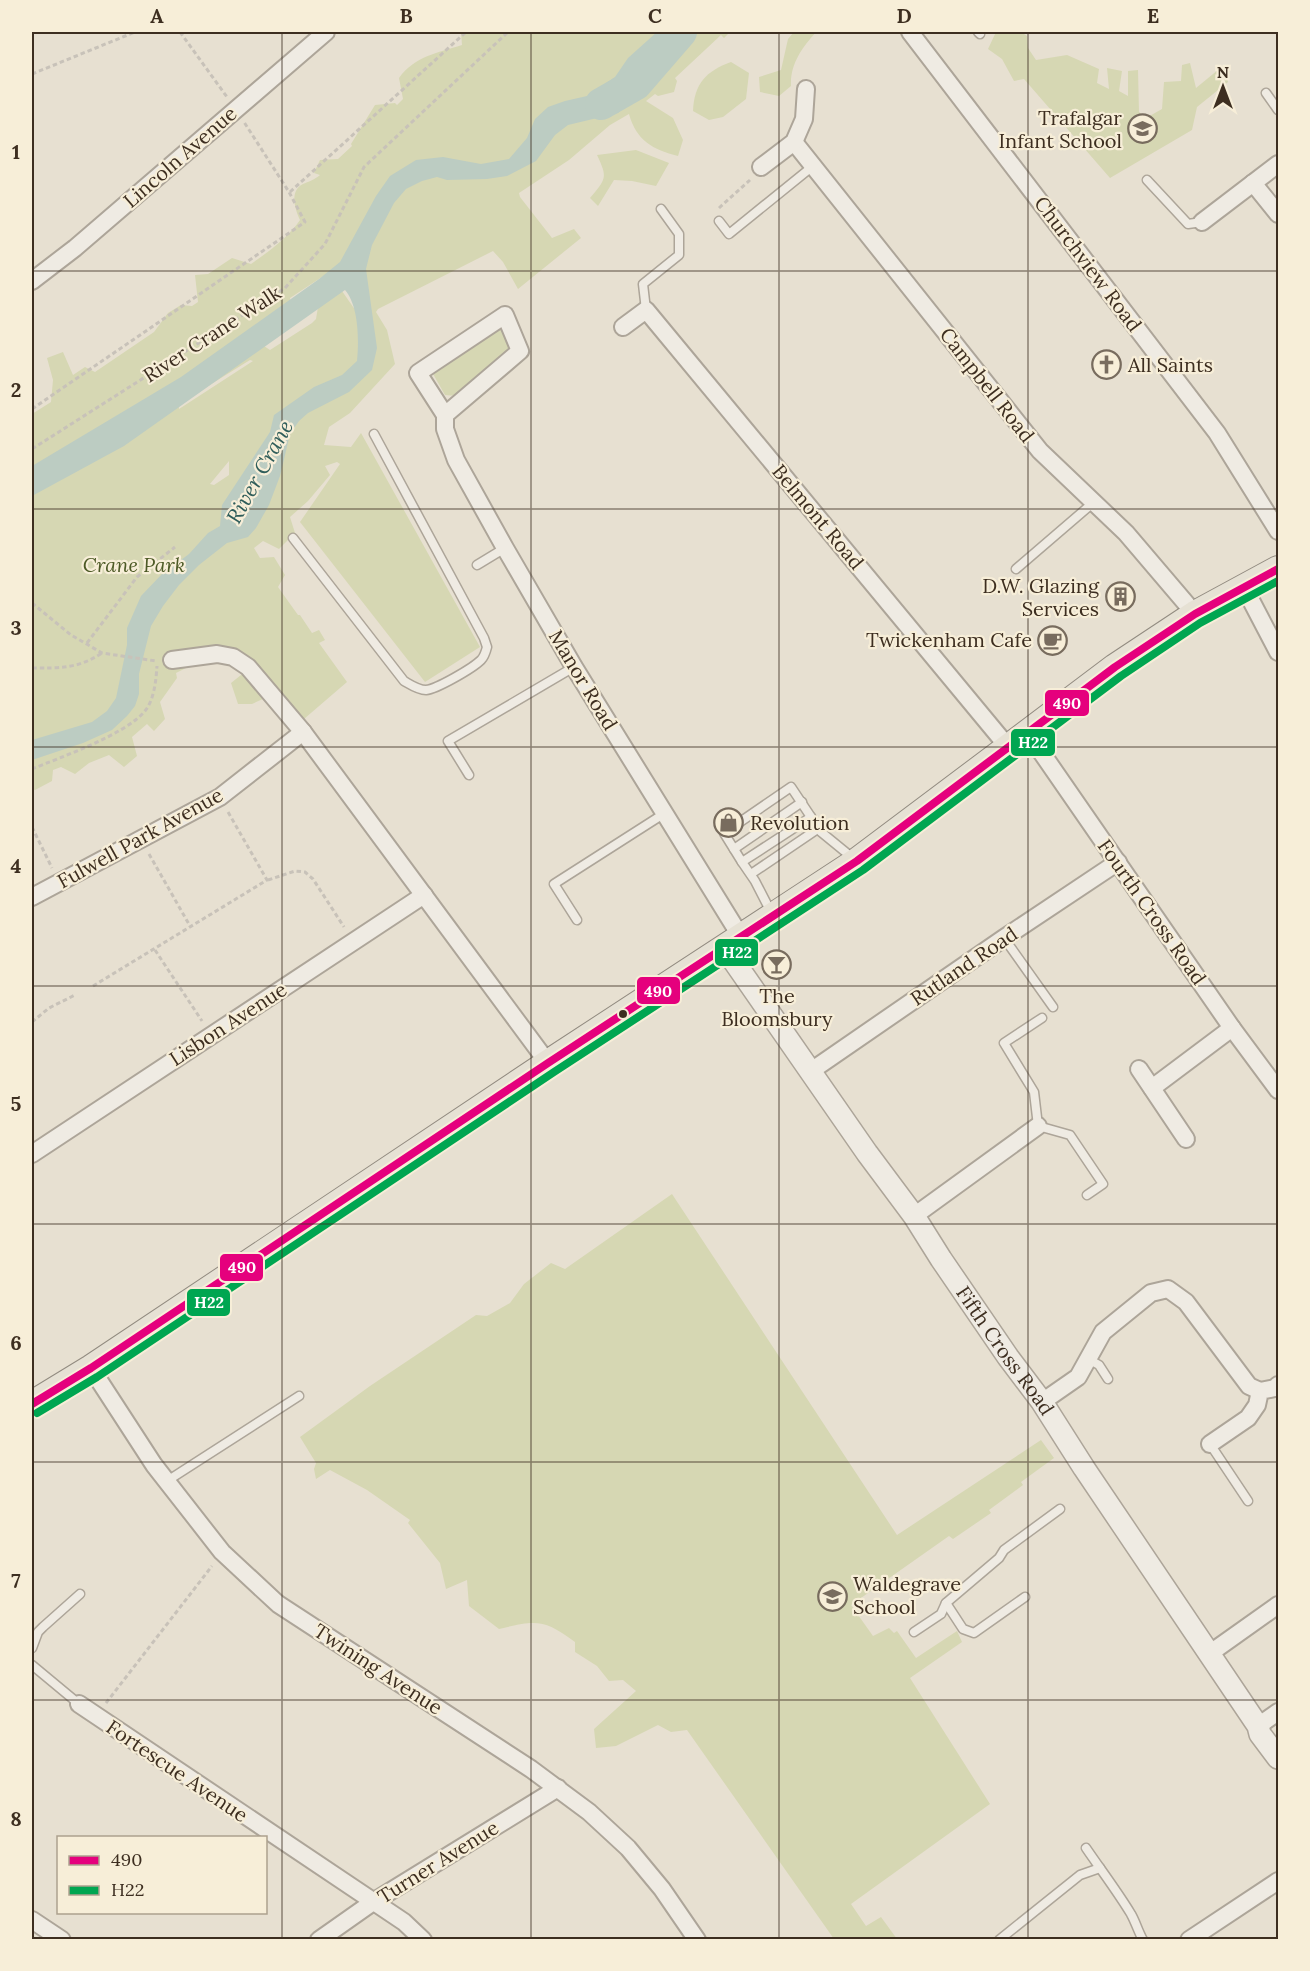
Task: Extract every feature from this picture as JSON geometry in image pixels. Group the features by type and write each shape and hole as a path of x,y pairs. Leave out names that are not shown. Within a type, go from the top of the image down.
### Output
{"main road":[{"path":"32,1404 91,1368 548,1063 857,861 1115,667 1195,614 1278,569"}],"street":[{"name":"Lincoln Avenue","path":"32,281 75,248 326,32"},
{"name":"Churchview Road","path":"910,32 1217,432 1278,531"},
{"path":"761,167 794,142 804,119 806,89"},
{"name":"Campbell Road","path":"794,142 1040,451 1126,533 1195,614"},
{"path":"1202,222 1278,164"},
{"path":"1254,183 1278,214"},
{"path":"623,327 646,310"},
{"name":"Belmont Road","path":"646,310 1018,740"},
{"name":"Manor Road","path":"445,416 520,351 505,315 418,373 445,416 445,429 456,460 574,667 665,813 732,942"},
{"path":"1244,587 1278,652"},
{"path":"164,661 217,654 233,657 248,667 303,732 548,1063"},
{"name":"Fulwell Park Avenue","path":"32,897 220,797 303,732"},
{"name":"Fourth Cross Road","path":"1018,740 1118,862 1232,1028 1276,1080"},
{"name":"Rutland Road","path":"811,1071 1118,862"},
{"name":"Lisbon Avenue","path":"32,1154 424,895"},
{"name":"Fifth Cross Road","path":"732,942 811,1071 867,1153 914,1216 940,1259 1008,1357 1042,1402 1278,1758"},
{"path":"1152,1088 1232,1028"},
{"path":"1139,1069 1186,1139"},
{"path":"914,1216 1038,1126"},
{"path":"1042,1402 1078,1377 1103,1332 1150,1293 1168,1290 1186,1302 1249,1386 1260,1391 1275,1388 1278,1385"},
{"name":"Twining Avenue","path":"91,1368 154,1465 222,1552 278,1604 531,1768 589,1812 628,1848 662,1889 697,1940"},
{"path":"1210,1444 1248,1418 1257,1405 1260,1391"},
{"path":"1209,1654 1278,1605"},
{"name":"Fortescue Avenue","path":"79,1704 404,1922 423,1940"},
{"path":"1258,1726 1278,1712"},
{"name":"Turner Avenue","path":"319,1940 373,1902 558,1788"},
{"path":"1189,1940 1212,1933 1278,1881"},
{"path":"32,1920 62,1940"}],"lane":[{"path":"1266,93 1278,110"},
{"path":"716,217 729,234 813,166"},
{"path":"1147,180 1188,224 1202,222"},
{"path":"646,310 643,284 679,255 679,234 661,209"},
{"path":"293,538 404,681 419,689 427,690 440,686 481,660 487,647 456,578 374,434"},
{"path":"1016,569 1094,502"},
{"path":"477,565 505,548"},
{"path":"469,775 448,741 574,667"},
{"path":"773,915 753,878 724,833 791,787 820,830 857,861"},
{"path":"734,849 802,802"},
{"path":"577,920 554,884 665,813"},
{"path":"742,862 811,816"},
{"path":"753,878 820,830"},
{"path":"1004,938 1053,1007"},
{"path":"1042,1018 1004,1043 1034,1092 1038,1126 1070,1135 1103,1184 1087,1195"},
{"path":"1088,1359 1100,1365 1108,1379"},
{"path":"167,1481 299,1396"},
{"path":"1210,1444 1248,1501"},
{"path":"914,1632 941,1614 946,1603 999,1558 1004,1550 1060,1509"},
{"path":"32,1648 38,1632 80,1594"},
{"path":"946,1603 963,1629 974,1633 1025,1597"},
{"path":"32,1665 79,1704"},
{"path":"1086,1848 1133,1918 1143,1940"},
{"path":"999,1940 1080,1875 1100,1868"}],"path":[{"path":"32,74 135,32"},
{"path":"32,410 305,222 290,192 180,32"},
{"path":"290,192 466,32"},
{"name":"River Crane Walk","path":"32,448 285,288 325,244 364,167 508,32"},
{"path":"716,217 761,167"},
{"path":"87,643 137,577 175,547"},
{"path":"32,603 71,635 102,653 144,660"},
{"path":"32,668 70,667 89,661 102,653"},
{"path":"32,769 85,747 128,725 145,711 164,661"},
{"path":"220,797 267,880"},
{"path":"32,827 59,882"},
{"path":"140,839 190,926"},
{"path":"93,986 267,880 294,871 305,872 313,879 354,941"},
{"path":"155,950 211,1035"},
{"path":"32,1022 50,1008 75,995"},
{"path":"95,1716 222,1552"}],"green space":[{"name":"Crane Park","path":"461,32 730,32 724,38 721,35 675,78 677,81 674,92 658,96 655,94 646,101 673,118 683,140 678,156 653,147 641,137 629,114 610,125 569,160 519,193 552,238 574,229 581,238 518,289 503,262 493,251 378,309 376,312 387,330 395,364 350,413 329,427 324,445 351,447 361,433 480,647 425,682 300,522 340,464 337,462 325,466 330,475 308,501 290,517 295,533 279,549 263,541 254,548 260,558 274,557 285,575 278,587 312,633 319,630 325,640 319,643 347,682 297,725 265,698 252,704 238,704 231,683 246,671 237,662 185,658 186,668 176,673 177,678 160,702 165,719 154,731 147,724 132,737 137,756 124,767 109,755 89,763 75,774 61,767 53,770 52,781 35,790 32,789 32,414 51,402 53,380 47,358 63,352 73,375 85,367 95,372 154,332 168,313 181,305 192,306 198,302 195,275 208,274 232,258 251,264 271,249 300,220 295,206 296,191 303,184 320,175 314,173 320,160 338,159 352,146 351,144 375,105 395,103 397,105 403,99 399,78 412,65 427,56 462,45","holes":["363,250 363,289 358,314 342,291 318,307 316,319 312,323 270,350 264,346 294,322 290,298","250,360 253,361 179,409 179,404","229,461 229,475 214,485 210,484"]},
{"path":"794,32 816,32 795,63 791,86 779,96 760,92 759,77 781,70 788,39"},
{"path":"996,32 1021,32 1027,36 1028,48 1036,60 1067,55 1099,69 1097,83 1109,89 1107,68 1122,71 1119,91 1128,96 1128,71 1138,70 1139,112 1146,118 1162,109 1164,82 1181,81 1182,65 1190,63 1196,88 1224,65 1228,82 1197,107 1192,130 1110,178 1024,79 1014,81 1002,59 988,49"},
{"path":"731,62 749,73 746,99 723,117 709,120 693,111 696,93 708,74"},
{"path":"636,150 669,163 656,186 614,180 598,206 590,198 604,178 597,155"},
{"path":"492,328 503,330 508,350 457,396 445,395 432,372"},
{"name":"Waldegrave School","path":"672,1194 897,1535 1041,1440 1054,1458 1021,1482 1023,1485 989,1510 991,1513 953,1539 949,1536 851,1605 873,1636 889,1628 894,1633 897,1631 916,1658 957,1631 962,1642 910,1678 990,1804 851,1904 866,1926 881,1917 897,1939 834,1939 687,1730 671,1732 658,1725 616,1746 596,1748 594,1729 636,1691 623,1680 609,1681 597,1666 575,1652 575,1642 547,1625 531,1623 499,1629 469,1606 467,1580 446,1589 440,1563 408,1523 410,1520 367,1490 330,1470 316,1479 314,1469 316,1463 300,1437 370,1386 476,1315 487,1316 510,1303 524,1284 551,1263 565,1269"}],"water":[{"name":"River Crane","path":"657,32 679,32 644,66 631,100 618,113 568,125 555,135 536,161 507,176 447,180 437,177 406,189 394,203 372,245 366,269 377,348 372,370 349,392 308,413 299,421 290,434 280,476 269,505 256,528 248,537 227,543 199,565 179,585 163,606 151,626 139,674 139,694 135,706 127,716 112,730 83,743 32,760 32,740 92,722 107,711 116,698 127,645 127,628 141,596 162,574 189,554 208,533 220,526 222,505 270,432 274,415 314,387 342,375 357,361 357,324 350,297 345,290 124,446 32,496 32,466 181,377 340,262 376,196 390,176 416,160 443,157 481,164 509,159 527,138 535,119 548,107 587,96 615,77 628,58"}],"waterway":[{"name":"River Crane","path":"601,104 636,84 681,32"}],"transit line":[{"name":"490","path":"32,1404 91,1368 548,1063 857,861 1115,667 1195,614 1278,569"},
{"name":"H22","path":"37,1413 97,1377 554,1072 863,870 1121,676 1200,623 1278,581"}],"place":[{"name":"Trafalgar Infant School","path":"1143,129"},
{"name":"All Saints","path":"1107,365"},
{"name":"D.W. Glazing Services","path":"1120,597"},
{"name":"Twickenham Cafe","path":"1053,640"},
{"name":"Revolution","path":"729,823"},
{"name":"The Bloomsbury","path":"777,965"},
{"name":"Waldegrave School","path":"832,1596"}]}
